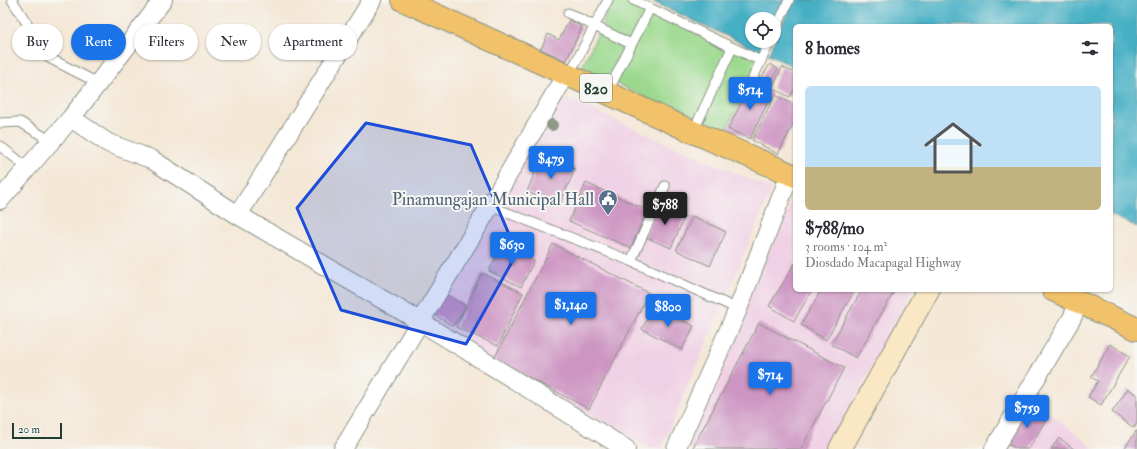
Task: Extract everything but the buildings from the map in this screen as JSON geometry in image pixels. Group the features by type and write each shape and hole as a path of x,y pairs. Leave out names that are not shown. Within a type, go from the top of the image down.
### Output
{"highway":[{"name":"820","path":"403,0 693,132 792,175"},
{"path":"1057,292 1137,329"}],"main road":[{"path":"840,449 927,292"}],"street":[{"path":"0,200 71,118 163,0"},
{"path":"238,215 372,0"},
{"path":"343,449 421,322 567,74"},
{"path":"71,118 108,143 151,159 238,215 421,322 626,449"},
{"path":"676,449 738,308 792,175"},
{"path":"994,449 1068,324 1079,302"}],"lane":[{"path":"12,0 49,58 98,83"},
{"path":"567,74 608,0"},
{"path":"633,0 761,61"},
{"path":"781,18 789,0"},
{"path":"607,93 650,8"},
{"path":"568,13 631,44"},
{"path":"693,132 732,48"},
{"path":"752,78 767,48"},
{"path":"0,123 20,122 51,141"},
{"path":"0,146 28,168"},
{"path":"631,261 665,186"},
{"path":"490,206 631,261 738,308"}],"highlighted area":[{"path":"366,123 471,145 517,253 466,344 341,310 297,208"}],"shaded area":[{"path":"556,94 772,189 661,449 650,449 425,322"},
{"path":"793,198 793,292 912,292 828,449 682,449"},
{"path":"1029,397 1095,449 999,449"}],"green space":[{"path":"614,0 631,0 759,61 724,135 582,67"}],"water":[{"path":"649,0 785,0 779,12 745,12 745,45"},
{"path":"793,0 1137,0 1137,227 1113,216 1113,24 793,24 793,66 768,55 771,48 781,48 781,26"},
{"path":"752,48 763,48 761,52"}],"place":[{"name":"Pinamungajan Municipal Hall","path":"608,216"}]}
